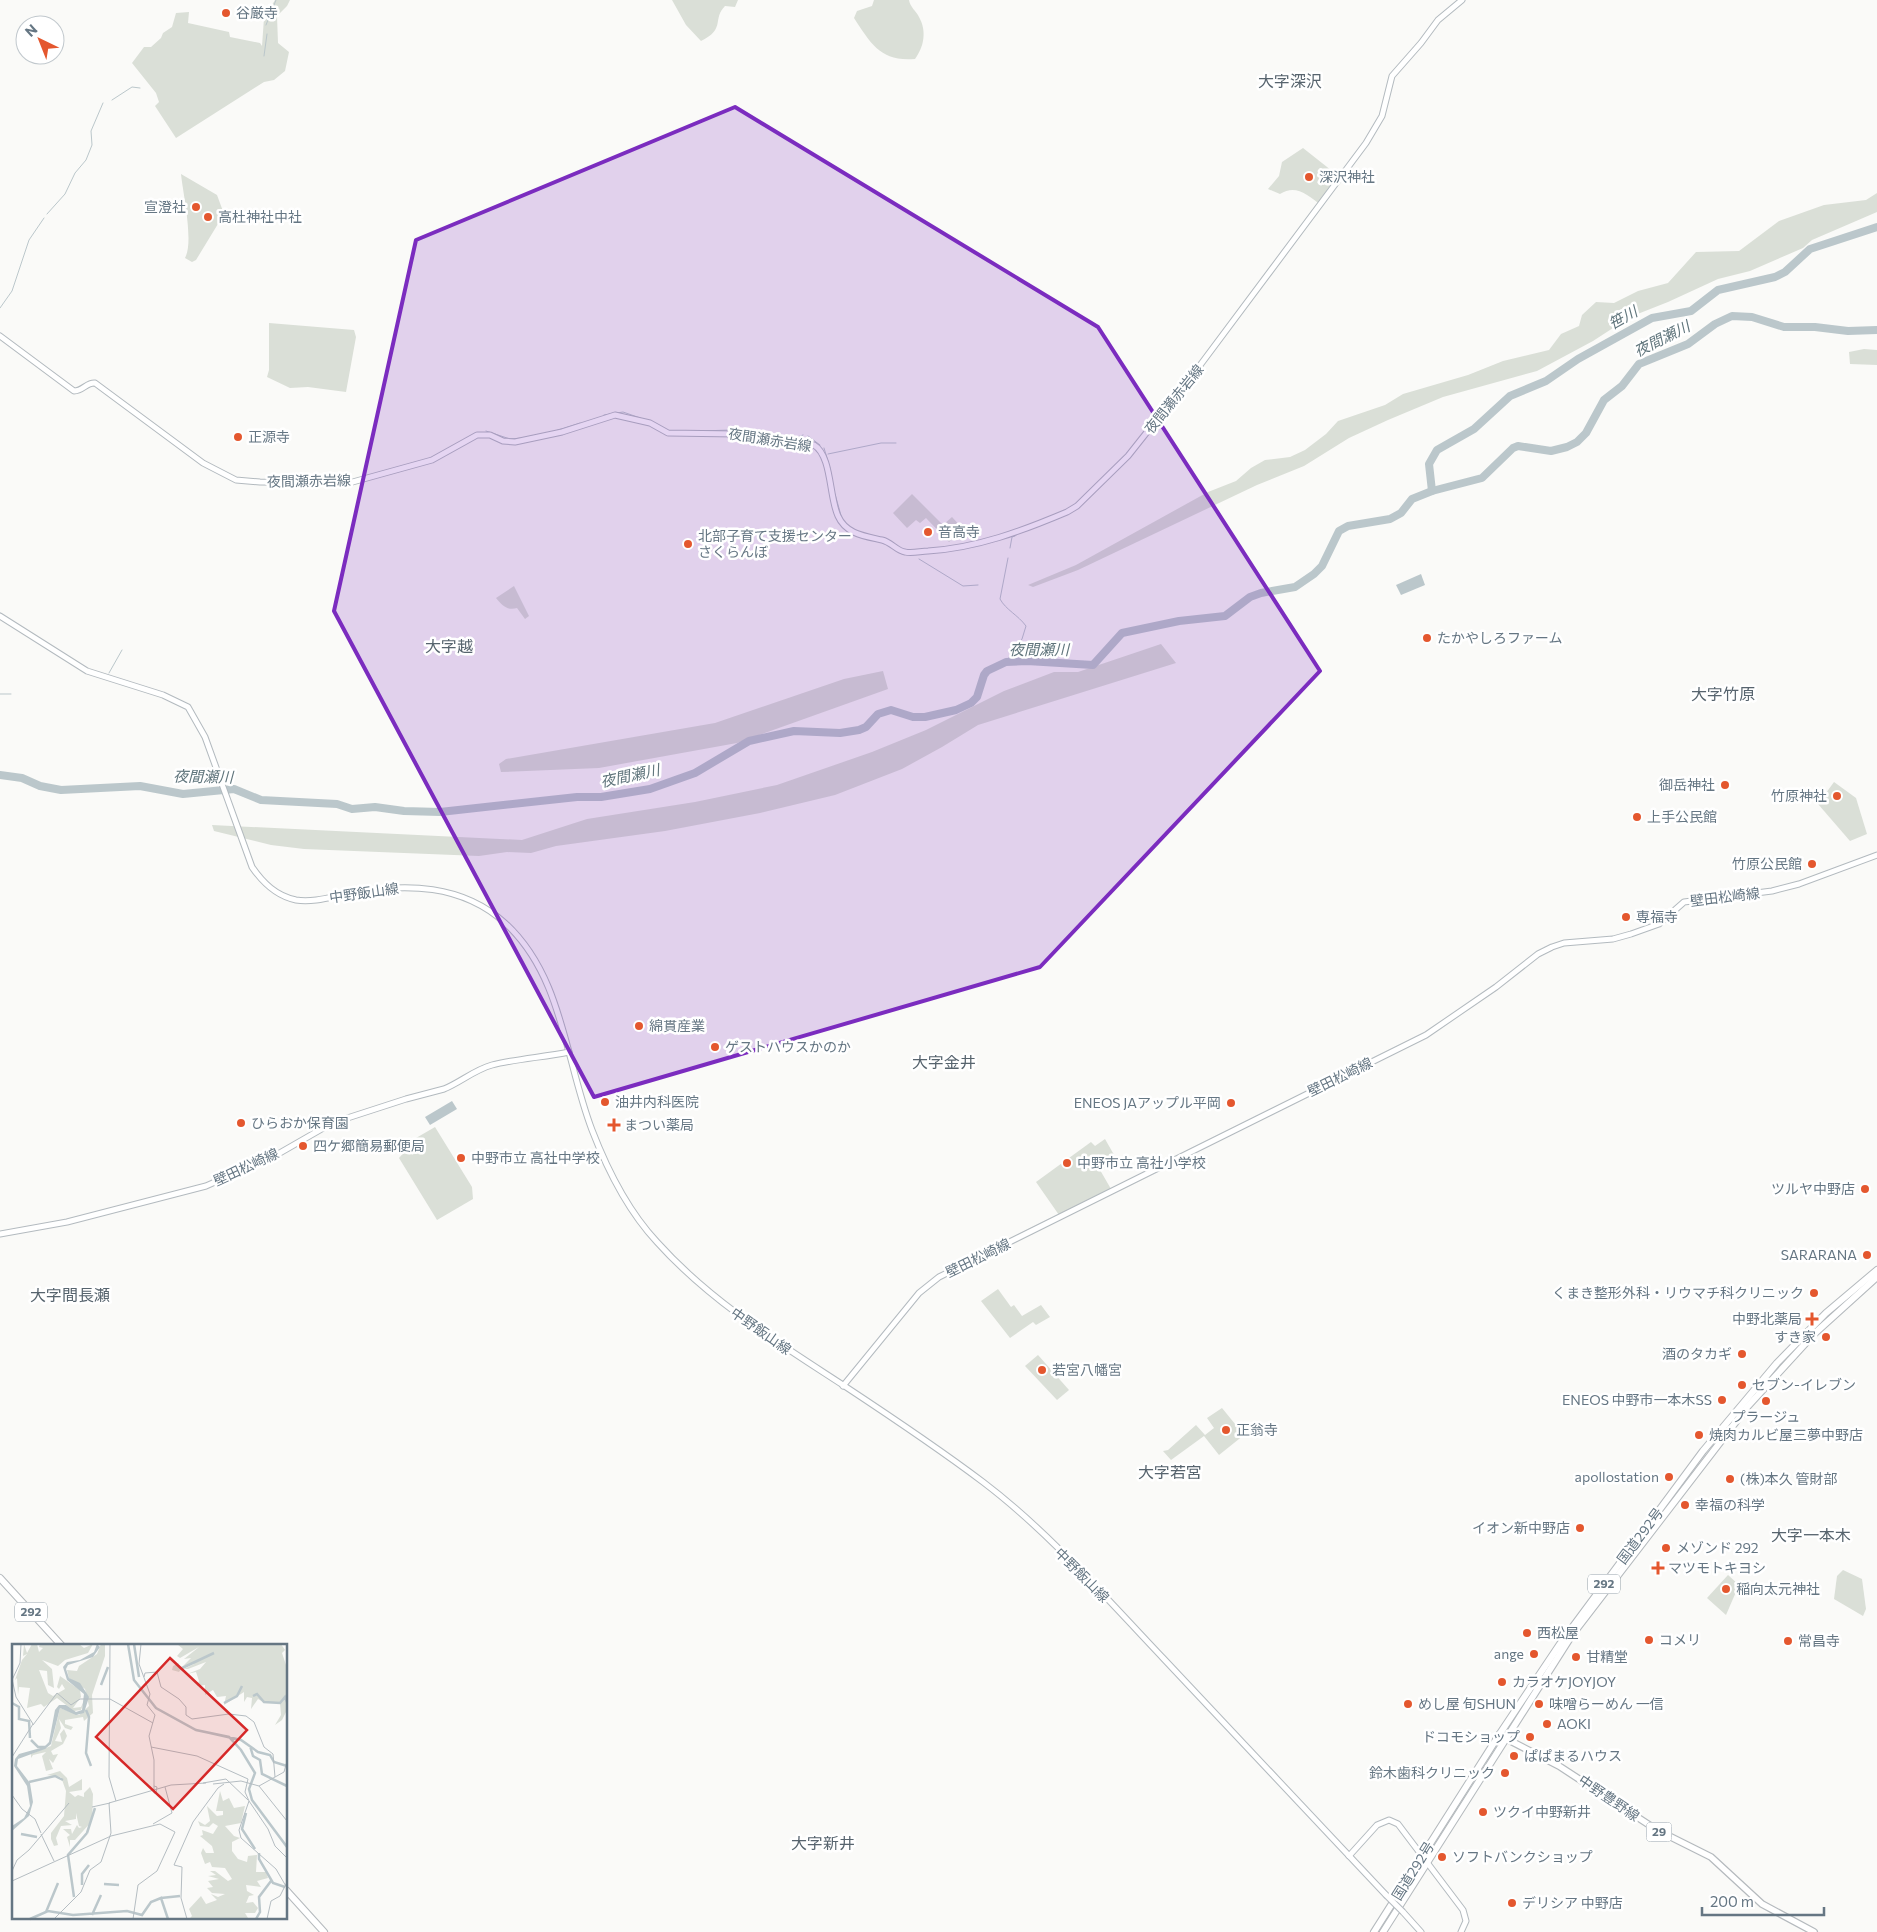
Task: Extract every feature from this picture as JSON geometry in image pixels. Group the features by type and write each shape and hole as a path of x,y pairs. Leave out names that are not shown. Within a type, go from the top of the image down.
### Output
{"highway":[{"name":"国道292号","path":"1374,1932 1425,1858 1568,1632 1744,1401 1810,1330 1877,1270"},
{"name":"国道292号","path":"1502,1737 1572,1636 1748,1406 1814,1334 1877,1277"},
{"name":"292","path":"0,1578 60,1644"},
{"name":"国道292号","path":"1383,1932 1425,1858"},
{"path":"288,1892 324,1932"}],"main road":[{"name":"夜間瀬赤岩線","path":"0,336 74,391 79,391 92,382 95,383 190,453 236,480 349,483 432,460 477,435 490,435 503,441 515,442 562,432 615,415 650,423 668,433 736,434 814,445 820,449 824,456 833,501 844,527 863,536 888,541 905,552 940,550 990,541 1068,512 1086,498 1128,456 1252,299 1366,143 1382,116 1392,76 1421,44 1438,20 1462,0"},
{"name":"中野飯山線","path":"0,616 87,671 176,700 188,707 204,737 252,866 261,880 275,892 296,900 315,900 396,886 444,890 483,907 514,932 535,959 549,988 593,1132 626,1201 653,1238 707,1292 796,1356 983,1482 1029,1521 1107,1600 1421,1932"},
{"name":"壁田松崎線","path":"843,1386 919,1293 939,1277 1426,1035 1496,987 1538,954 1564,943 1613,939 1631,934 1659,924 1684,902 1772,891 1799,884 1877,855"},
{"name":"壁田松崎線","path":"0,1234 66,1222 206,1186 278,1154 307,1136 349,1116 444,1089 458,1084 474,1072 494,1065 569,1052"},
{"name":"中野豊野線","path":"1502,1737 1559,1766 1656,1830 1711,1857 1762,1904 1814,1932"},
{"path":"1349,1856 1377,1825 1389,1820 1404,1830 1463,1910 1466,1921 1461,1932"}],"highlighted area":[{"path":"735,107 1098,327 1320,671 1040,967 594,1097 334,611 416,240"}],"shaded area":[{"path":"275,0 290,0 277,16 278,43 289,52 285,71 274,80 264,82 176,138 155,106 159,102 156,93 132,63 144,47 151,47 161,38 163,33 172,27 176,13 189,12 188,23 229,32 230,37 260,43 262,46 264,18"},
{"path":"672,0 738,0 735,7 725,6 719,15 716,28 709,37 701,41 686,25"},
{"path":"874,0 909,0 918,15 924,33 921,49 915,59 894,58 885,54 866,36 854,18 857,11 872,6"},
{"path":"1303,148 1341,178 1321,205 1306,194 1296,190 1280,194 1268,189 1279,176 1282,162"},
{"path":"181,174 217,195 224,214 196,260 192,262 185,258 188,230"},
{"path":"1877,193 1877,212 1812,240 1803,248 1750,271 1718,279 1630,317 1593,341 1537,371 1443,397 1388,420 1349,438 1304,466 1257,485 1078,570 1033,587 1028,585 1076,565 1208,492 1236,481 1251,468 1265,460 1290,457 1305,450 1326,434 1338,421 1385,405 1403,394 1468,375 1503,361 1549,350 1561,334 1579,326 1582,315 1596,302 1614,303 1638,291 1668,283 1696,252 1739,251 1779,221 1824,205 1866,200"},
{"path":"269,323 354,330 356,337 346,392 308,387 290,388 267,377 269,370"},
{"path":"1864,349 1877,350 1877,365 1850,364 1849,352"},
{"path":"912,494 943,525 952,517 963,529 949,542 926,518 920,523 916,520 907,528 893,513"},
{"path":"1421,574 1425,585 1401,595 1396,585"},
{"path":"514,586 529,616 525,619 517,608 508,608 496,598"},
{"path":"1161,644 1176,663 978,725 902,769 835,795 760,813 665,831 556,846 531,853 507,852 479,856 304,849 271,845 214,831 212,825 522,840 587,819 695,802 777,785 872,752 926,730 1004,691 1054,672 1078,672"},
{"path":"883,671 888,689 737,743 599,768 501,772 499,764 506,759 715,723 844,679"},
{"path":"1834,782 1856,798 1867,834 1850,841 1818,804"},
{"path":"452,1101 457,1109 430,1125 425,1117"},
{"path":"435,1127 472,1187 473,1199 437,1220 399,1158 406,1150 404,1145"},
{"path":"1105,1139 1117,1160 1100,1170 1111,1189 1059,1215 1036,1182 1091,1142 1095,1146"},
{"path":"998,1289 1011,1307 1014,1305 1022,1316 1041,1305 1050,1317 1036,1325 1033,1322 1010,1338 981,1301"},
{"path":"1038,1355 1069,1390 1057,1400 1025,1366"},
{"path":"1222,1408 1244,1435 1219,1455 1204,1436 1171,1460 1163,1451 1168,1450 1196,1425 1205,1435 1214,1428 1207,1418"},
{"path":"1843,1570 1862,1579 1866,1609 1863,1616 1834,1599 1837,1576"},
{"path":"1728,1575 1739,1585 1726,1615 1707,1598"}],"waterway":[{"path":"266,25 276,0"},
{"path":"264,56 267,34"},
{"path":"112,100 132,87 140,88"},
{"path":"47,214 65,194 75,173 86,160 92,145 91,131 103,103"},
{"path":"0,308 12,291 29,240 44,218"},
{"name":"笹川","path":"1432,491 1429,464 1437,450 1474,429 1510,396 1546,381 1578,359 1652,318 1691,311 1718,290 1775,277 1785,272 1810,249 1877,227"},
{"name":"夜間瀬川","path":"0,775 22,778 40,786 61,790 140,786 183,794 234,789 261,800 337,804 352,809 375,807 404,811 440,812 577,797 601,797 650,789 695,773 749,741 794,731 840,733 859,730 866,727 878,714 891,710 913,717 925,717 956,710 971,703 977,697 987,671 1006,662 1027,661 1093,665 1122,633 1179,621 1225,616 1250,597 1261,593 1295,587 1322,566 1339,531 1348,526 1390,519 1401,513 1412,499 1432,491 1482,478 1513,448 1518,446 1551,451 1577,442 1586,433 1604,400 1622,386 1639,364 1688,344 1715,324 1732,316 1752,317 1784,327 1815,327 1848,331 1877,330"},
{"path":"604,415 623,412 646,420"},
{"path":"555,431 580,423"},
{"path":"700,431 732,430 788,439"},
{"path":"486,431 510,439 522,438"},
{"path":"792,439 803,435"},
{"path":"808,436 820,445"},
{"path":"828,454 881,443 896,443"},
{"path":"824,448 830,468"},
{"path":"835,494 842,519"},
{"path":"1010,548 1012,537 1015,536"},
{"path":"1006,662 1022,639 1026,626 1000,599 1008,558"},
{"path":"919,559 963,586 978,585"},
{"path":"109,673 122,650"},
{"path":"0,694 11,694"}],"place":[{"name":"谷厳寺","path":"226,13"},
{"name":"深沢神社","path":"1309,177"},
{"name":"宣澄社","path":"196,207"},
{"name":"高杜神社中社","path":"208,217"},
{"name":"正源寺","path":"238,437"},
{"name":"音高寺","path":"928,532"},
{"name":"北部子育て支援センター さくらんぼ","path":"688,544"},
{"name":"たかやしろファーム","path":"1427,638"},
{"name":"御岳神社","path":"1725,785"},
{"name":"竹原神社","path":"1837,796"},
{"name":"上手公民館","path":"1637,817"},
{"name":"竹原公民館","path":"1812,864"},
{"name":"専福寺","path":"1626,917"},
{"name":"綿貫産業","path":"639,1026"},
{"name":"ゲストハウスかのか","path":"715,1047"},
{"name":"油井内科医院","path":"605,1102"},
{"name":"ENEOS JAアップル平岡","path":"1231,1103"},
{"name":"ひらおか保育園","path":"241,1123"},
{"name":"まつい薬局","path":"614,1125"},
{"name":"四ケ郷簡易郵便局","path":"303,1146"},
{"name":"中野市立 高社中学校","path":"461,1158"},
{"name":"中野市立 高社小学校","path":"1067,1163"},
{"name":"ツルヤ中野店","path":"1865,1189"},
{"name":"SARARANA","path":"1867,1255"},
{"name":"くまき整形外科・リウマチ科クリニック","path":"1814,1293"},
{"name":"中野北薬局","path":"1812,1319"},
{"name":"すき家","path":"1826,1337"},
{"name":"酒のタカギ","path":"1742,1354"},
{"name":"若宮八幡宮","path":"1042,1370"},
{"name":"セブン-イレブン","path":"1742,1385"},
{"name":"ENEOS 中野市一本木SS","path":"1722,1400"},
{"name":"プラージュ","path":"1766,1401"},
{"name":"正翁寺","path":"1226,1430"},
{"name":"焼肉カルビ屋三夢中野店","path":"1699,1435"},
{"name":"apollostation","path":"1669,1477"},
{"name":"(株)本久 管財部","path":"1730,1479"},
{"name":"幸福の科学","path":"1685,1505"},
{"name":"イオン新中野店","path":"1580,1528"},
{"name":"メゾンド 292","path":"1666,1548"},
{"name":"マツモトキヨシ","path":"1658,1568"},
{"name":"稲向太元神社","path":"1726,1589"},
{"name":"西松屋","path":"1527,1633"},
{"name":"コメリ","path":"1649,1640"},
{"name":"常昌寺","path":"1788,1641"},
{"name":"ange","path":"1534,1654"},
{"name":"甘精堂","path":"1576,1657"},
{"name":"カラオケJOYJOY","path":"1502,1682"},
{"name":"めし屋 旬SHUN","path":"1408,1704"},
{"name":"味噌らーめん 一信","path":"1539,1704"},
{"name":"AOKI","path":"1547,1724"},
{"name":"ドコモショップ","path":"1530,1737"},
{"name":"ぱぱまるハウス","path":"1514,1756"},
{"name":"鈴木歯科クリニック","path":"1505,1773"},
{"name":"ツクイ中野新井","path":"1483,1812"},
{"name":"ソフトバンクショップ","path":"1442,1857"},
{"name":"デリシア 中野店","path":"1512,1903"}],"district":[{"name":"大字深沢","path":"1290,81"},
{"name":"大字越","path":"449,646"},
{"name":"大字竹原","path":"1723,694"},
{"name":"大字金井","path":"944,1062"},
{"name":"大字間長瀬","path":"70,1295"},
{"name":"大字若宮","path":"1170,1472"},
{"name":"大字一本木","path":"1811,1535"},
{"name":"大字新井","path":"823,1843"}]}
